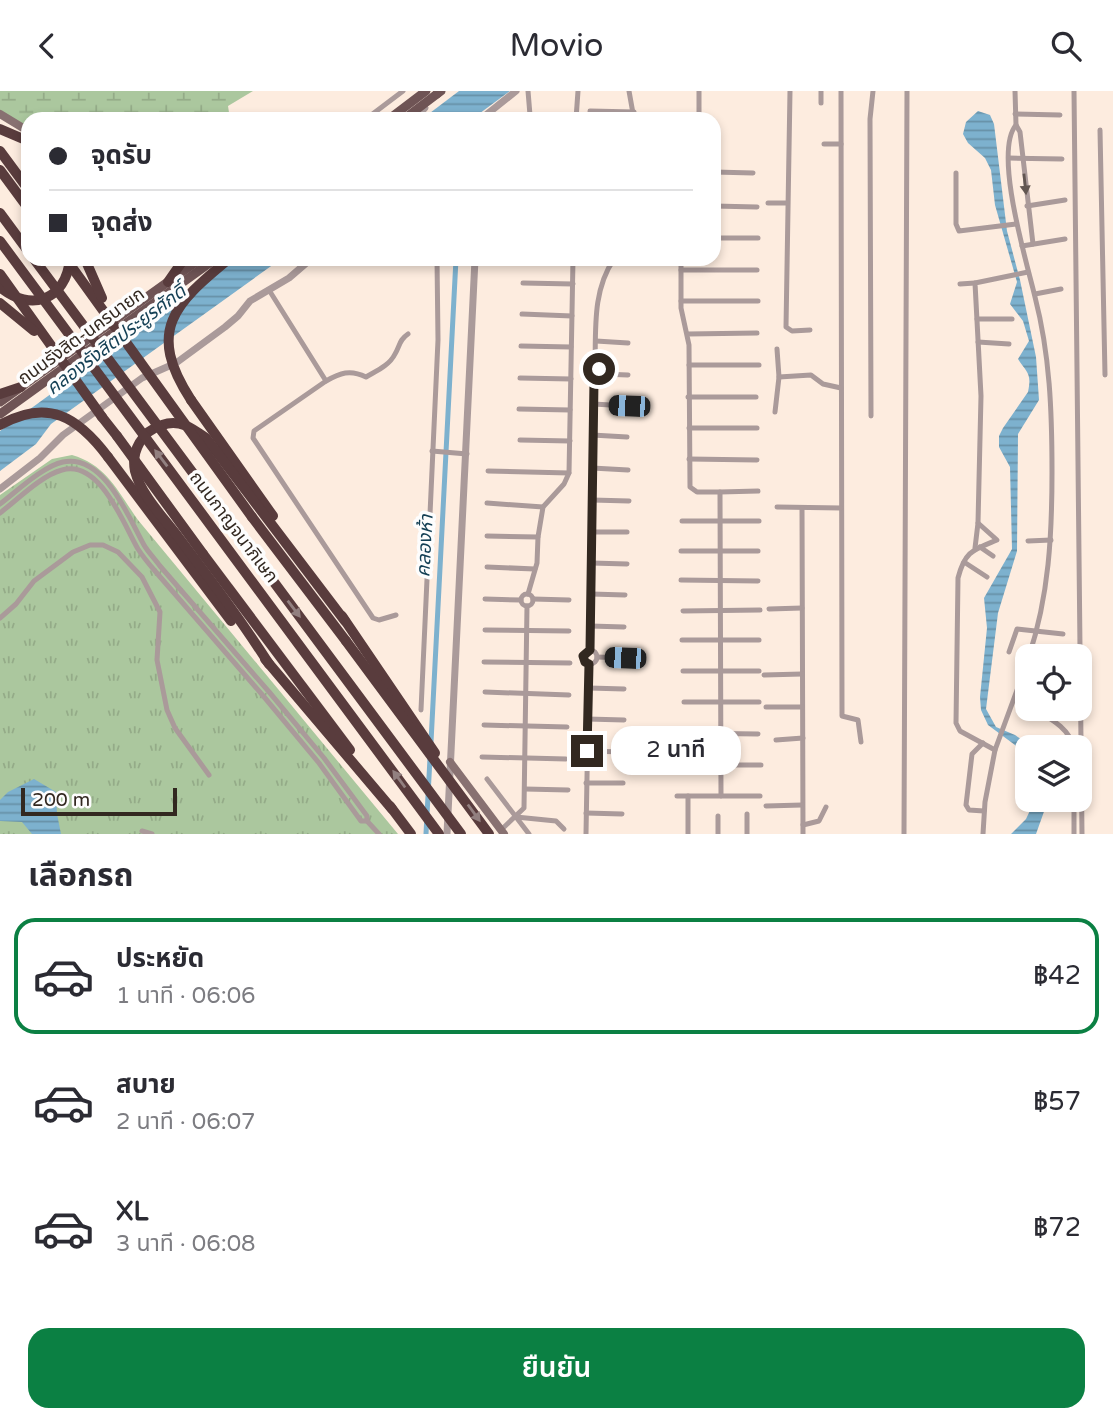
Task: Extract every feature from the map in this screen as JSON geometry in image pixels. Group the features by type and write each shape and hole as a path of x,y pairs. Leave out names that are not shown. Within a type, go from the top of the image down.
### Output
{"highway":[{"path":"0,129 21,138"},
{"path":"0,152 21,180"},
{"path":"0,171 21,199"},
{"path":"0,213 21,242"},
{"name":"ถนนกาญจนาภิเษก","path":"0,241 439,834"},
{"name":"ถนนกาญจนาภิเษก","path":"39,266 461,834"},
{"path":"0,287 11,296 26,302 41,300 52,295 63,281 68,266"},
{"path":"73,266 253,517 350,638 447,766 489,834"},
{"path":"88,266 96,287 124,337"},
{"path":"168,282 179,266"},
{"path":"221,266 185,297 170,330 173,366 191,400 345,621 350,638"},
{"path":"0,274 338,740 411,834"},
{"path":"0,303 36,333 66,367"},
{"path":"0,394 21,387"},
{"path":"0,425 24,415 37,413 63,416 83,428 108,457 243,636 338,740"},
{"path":"269,664 141,487 133,457 139,443 149,431 163,424 179,423 206,438 345,621"}],"main road":[{"path":"399,112 426,91"},
{"path":"413,112 439,92"},
{"path":"0,114 21,127"},
{"name":"ถนนรังสิต-นครนายก","path":"0,402 190,266"},
{"name":"ถนนรังสิต-นครนายก","path":"0,414 205,266"},
{"path":"447,766 503,832"}],"street":[{"path":"375,112 403,91"},
{"path":"490,112 516,91"},
{"path":"528,91 530,112"},
{"path":"576,112 578,91"},
{"path":"629,91 633,112"},
{"path":"699,91 699,112"},
{"path":"790,91 786,327 792,331 810,330"},
{"path":"821,91 821,103"},
{"path":"841,91 842,716 858,720 861,743"},
{"path":"871,416 870,119 873,91"},
{"path":"904,834 907,91"},
{"path":"1015,91 1016,125 1020,132 1033,244"},
{"path":"1074,91 1082,834"},
{"path":"423,112 441,94 439,92"},
{"path":"386,104 390,112"},
{"path":"590,111 601,112"},
{"path":"1015,114 1060,115"},
{"path":"1016,125 1011,131 1009,158 1013,225 1020,238 1026,272 1035,294 1051,391 1051,541 1048,574 1034,644"},
{"path":"1100,130 1105,375"},
{"path":"824,144 841,144"},
{"path":"1009,158 1062,159"},
{"path":"721,172 754,173"},
{"path":"956,173 956,225 961,231 1013,225"},
{"path":"1027,206 1065,200"},
{"path":"768,203 787,202"},
{"path":"721,206 757,207"},
{"path":"721,238 758,238"},
{"path":"1022,246 1065,239"},
{"path":"0,489 40,458 62,435 142,378 176,363 225,327 250,301 289,278 303,266"},
{"path":"421,711 434,452 437,266"},
{"path":"447,834 447,766 475,266"},
{"path":"521,600 528,594 538,559 538,537 543,507 564,484 569,473 573,266"},
{"path":"589,664 583,656 590,650 594,381 590,374 595,369 598,292 609,266"},
{"path":"681,266 682,313 688,334 691,489 697,492 758,491"},
{"path":"681,270 757,270"},
{"path":"960,284 1026,272"},
{"path":"1103,276 1113,275"},
{"path":"975,282 981,408 977,548"},
{"path":"523,283 573,284"},
{"path":"1035,294 1060,289"},
{"path":"269,290 326,381"},
{"path":"681,301 758,301"},
{"path":"522,314 572,316"},
{"path":"977,319 1012,319"},
{"path":"396,615 377,620 371,615 253,438 254,431 326,381 352,371 366,377 382,368 394,357 400,341 408,334"},
{"path":"688,334 757,334"},
{"path":"596,341 628,343"},
{"path":"978,342 1009,344"},
{"path":"521,346 571,347"},
{"path":"775,412 779,377 777,349"},
{"path":"689,365 759,365"},
{"path":"595,369 599,369 602,374"},
{"path":"602,374 628,375"},
{"path":"594,381 600,379 602,374"},
{"path":"779,377 811,375 823,384 841,388"},
{"path":"520,378 571,379"},
{"path":"688,397 756,397"},
{"path":"593,404 629,406"},
{"path":"519,409 570,409"},
{"path":"689,428 757,428"},
{"path":"592,435 627,437"},
{"path":"520,440 570,441"},
{"path":"434,452 465,454"},
{"path":"689,459 757,460"},
{"path":"0,504 48,468 62,462 89,466 101,476 132,518 157,568"},
{"path":"592,468 628,470"},
{"path":"0,513 52,474 63,469 86,472 126,521 138,549 234,658 319,763 361,821 367,821 378,834"},
{"path":"488,471 569,473"},
{"path":"720,492 721,796"},
{"path":"592,500 629,501"},
{"path":"487,503 543,507"},
{"path":"777,507 841,508"},
{"path":"802,508 803,834"},
{"path":"682,521 759,521"},
{"path":"978,523 997,540 977,548 964,562 957,586 956,723 960,731 995,750"},
{"path":"592,532 627,532"},
{"path":"487,536 538,537"},
{"path":"1028,541 1051,541"},
{"path":"0,618 9,612 34,581 73,552 90,545 103,545 118,552 142,577 160,613 158,660 167,710 175,727 209,775"},
{"path":"977,548 993,556"},
{"path":"681,551 758,551"},
{"path":"964,562 987,577"},
{"path":"591,563 627,564"},
{"path":"486,567 535,569"},
{"path":"681,580 758,581"},
{"path":"528,594 533,599 569,600"},
{"path":"591,594 625,595"},
{"path":"485,599 521,600 527,606 524,808 503,832"},
{"path":"527,606 532,604 533,599"},
{"path":"769,609 802,608"},
{"path":"683,611 760,610"},
{"path":"590,625 624,627"},
{"path":"1009,652 1017,629 1063,634"},
{"path":"485,630 569,631"},
{"path":"682,640 759,640"},
{"path":"590,650 597,657"},
{"path":"597,657 625,658"},
{"path":"589,664 597,657"},
{"path":"484,662 570,663"},
{"path":"586,834 589,664"},
{"path":"683,671 802,674"},
{"path":"589,688 624,689"},
{"path":"485,692 569,695"},
{"path":"983,834 984,811 995,750 1015,701"},
{"path":"684,702 759,702"},
{"path":"766,707 802,707"},
{"path":"587,719 624,720"},
{"path":"1052,721 1069,735"},
{"path":"484,725 567,727"},
{"path":"684,733 758,734"},
{"path":"776,740 803,738"},
{"path":"982,743 972,754 965,805 967,809 984,811"},
{"path":"587,751 624,752"},
{"path":"482,757 566,759"},
{"path":"684,765 761,765"},
{"path":"488,779 530,834"},
{"path":"586,783 623,783"},
{"path":"524,789 568,790"},
{"path":"677,796 760,796"},
{"path":"688,796 688,834"},
{"path":"766,806 802,805"},
{"path":"803,825 819,821 826,807"},
{"path":"1074,812 1074,834"},
{"path":"586,813 622,814"},
{"path":"747,814 747,834"},
{"path":"516,817 556,821 564,829"},
{"path":"718,817 718,834"},
{"path":"142,831 152,834"}],"green space":[{"path":"0,91 253,91 228,106 229,112 21,112 21,124 0,111"},
{"path":"72,455 94,465 111,481 138,520 398,834 0,834 0,495 52,459"}],"water":[{"path":"459,91 510,91 482,112 431,112"},
{"path":"978,111 990,115 994,124 1007,231 1036,357 1039,400 1018,434 1017,551 998,613 986,709 996,727 1015,735 1015,745 988,725 981,710 980,697 987,628 984,598 1012,549 1010,467 999,447 999,436 1028,392 1028,374 1018,359 1029,341 1023,321 1010,304 1017,282 995,205 991,170 985,158 968,143 963,134 966,122"},
{"path":"226,266 271,266 51,424 36,444 0,471 0,431"},
{"path":"34,779 56,792 61,834 32,834 22,822 0,821 0,800 8,792"},
{"path":"1029,812 1044,812 1036,834 1011,834"}],"waterway":[{"name":"คลองห้า","path":"431,742 456,266"},
{"name":"คลองห้า","path":"426,834 430,758"}],"route":[{"path":"587,751 589,664 583,656 590,650 592,435 594,381 602,378 599,369"}],"water label":[{"name":"คลองรังสิตประยูรศักดิ์","path":"116,340"}]}
